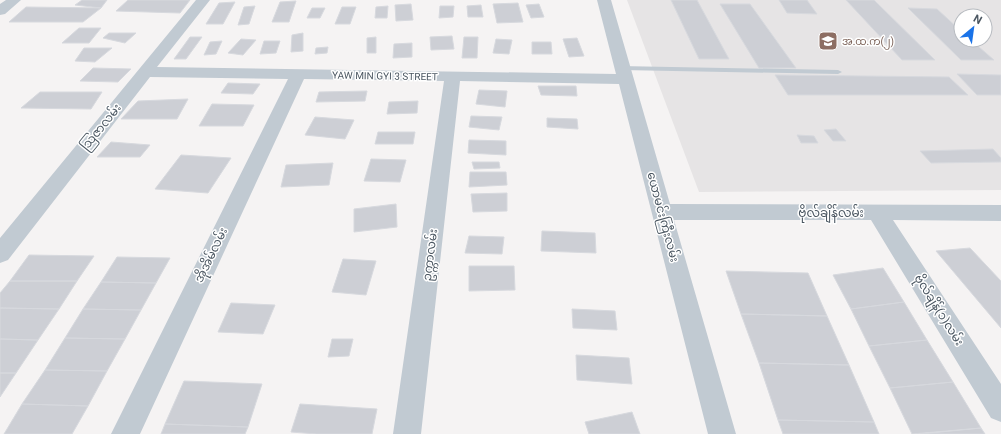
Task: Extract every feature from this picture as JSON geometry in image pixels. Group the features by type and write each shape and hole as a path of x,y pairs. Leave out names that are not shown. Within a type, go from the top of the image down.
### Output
{"street":[{"path":"0,11 14,0"},
{"name":"သြဇာလမ်း","path":"0,254 203,0"},
{"name":"ယောမင်းကြီးလမ်း","path":"604,0 722,434"},
{"name":"YAW MIN GYI 3 STREET","path":"145,72 453,77 624,73"},
{"name":"အိုအိမ်လမ်း","path":"125,434 298,75"},
{"name":"ဥက္ကာလမ်း","path":"407,434 453,77"},
{"name":"ဗိုလ်ချိန်လမ်း","path":"662,212 1001,213"},
{"name":"ဗိုလ်ချိန်(၁)လမ်း","path":"877,213 1001,408"}],"lane":[{"path":"624,73 838,72"}],"shaded area":[{"path":"627,0 1001,0 1001,190 699,192"}],"building":[{"path":"82,0 107,0 101,8 75,5"},
{"path":"128,0 190,0 180,13 116,11"},
{"path":"671,0 697,0 729,59 699,59"},
{"path":"779,0 807,0 817,14 787,13"},
{"path":"846,0 874,0 935,60 902,60"},
{"path":"296,1 289,22 272,22 280,2"},
{"path":"235,2 223,24 206,24 219,3"},
{"path":"518,3 523,22 497,23 493,4"},
{"path":"411,4 413,20 396,21 395,5"},
{"path":"539,4 544,17 531,18 526,5"},
{"path":"720,4 750,4 796,68 759,68"},
{"path":"481,5 483,17 468,17 467,6"},
{"path":"255,6 249,24 238,25 244,7"},
{"path":"388,6 387,18 375,18 376,7"},
{"path":"440,6 454,6 453,17 439,18"},
{"path":"26,7 101,8 83,22 9,22"},
{"path":"342,7 356,7 350,24 335,24"},
{"path":"312,8 325,8 320,18 307,18"},
{"path":"908,8 937,9 953,24 953,48 980,48 994,60 961,60"},
{"path":"79,28 101,28 89,43 62,43"},
{"path":"109,33 136,33 125,43 103,38"},
{"path":"303,33 303,51 291,52 292,35"},
{"path":"452,36 454,49 431,50 430,37"},
{"path":"190,37 202,37 186,59 174,59"},
{"path":"376,37 376,53 367,53 367,38"},
{"path":"464,37 478,37 477,58 462,58"},
{"path":"577,38 584,56 569,57 563,39"},
{"path":"241,39 256,40 243,55 228,53"},
{"path":"496,39 512,40 509,54 493,53"},
{"path":"222,41 216,54 204,55 210,42"},
{"path":"264,41 280,41 276,53 260,54"},
{"path":"532,42 551,42 552,54 532,54"},
{"path":"412,43 412,57 393,58 394,44"},
{"path":"328,47 327,53 315,54 316,48"},
{"path":"84,48 112,48 95,62 75,61"},
{"path":"93,68 131,69 118,82 80,81"},
{"path":"957,74 1001,75 1001,95 977,95"},
{"path":"775,75 949,77 968,95 788,95"},
{"path":"228,83 260,84 253,94 221,93"},
{"path":"538,86 576,86 577,96 541,95"},
{"path":"479,90 507,91 505,107 476,104"},
{"path":"367,91 365,101 316,102 319,92"},
{"path":"40,92 102,92 91,109 21,108"},
{"path":"188,99 177,119 121,119 138,101"},
{"path":"418,101 417,113 387,114 389,102"},
{"path":"212,104 254,105 243,126 199,126"},
{"path":"471,116 502,117 499,130 469,127"},
{"path":"315,117 354,120 345,139 305,135"},
{"path":"547,118 577,119 578,129 547,127"},
{"path":"836,129 846,141 833,141 824,130"},
{"path":"378,132 415,132 413,144 375,144"},
{"path":"797,135 814,136 818,143 801,143"},
{"path":"469,140 506,141 506,155 468,153"},
{"path":"111,142 150,145 140,157 97,157"},
{"path":"993,149 1001,158 1001,162 931,163 920,151"},
{"path":"181,155 231,158 208,193 155,189"},
{"path":"371,159 406,160 400,182 364,181"},
{"path":"472,162 499,162 500,168 474,169"},
{"path":"333,163 329,185 281,187 286,165"},
{"path":"470,172 506,172 507,185 469,187"},
{"path":"507,193 507,211 473,212 471,194"},
{"path":"396,204 397,227 354,232 354,209"},
{"path":"542,231 595,233 596,253 541,251"},
{"path":"469,236 504,237 502,254 465,253"},
{"path":"970,248 1001,281 1001,328 936,251"},
{"path":"29,255 94,256 77,281 10,281"},
{"path":"117,257 170,258 156,283 101,282"},
{"path":"343,259 376,261 366,295 332,292"},
{"path":"469,266 514,266 515,290 469,291"},
{"path":"883,268 904,302 851,309 833,275"},
{"path":"726,271 808,273 827,316 741,314"},
{"path":"10,281 77,281 59,309 0,308 0,293"},
{"path":"101,282 156,283 141,310 83,309"},
{"path":"904,302 927,340 869,346 851,309"},
{"path":"231,303 275,305 263,334 218,332"},
{"path":"0,308 59,309 38,340 0,339"},
{"path":"83,309 141,310 125,339 65,338"},
{"path":"572,309 615,311 617,330 573,328"},
{"path":"741,314 827,316 849,365 759,363"},
{"path":"65,338 125,339 107,371 45,370"},
{"path":"0,339 38,340 16,373 0,373"},
{"path":"332,339 353,339 349,356 328,357"},
{"path":"927,340 953,382 890,388 869,346"},
{"path":"576,355 629,358 632,384 577,380"},
{"path":"759,363 849,365 874,422 778,420"},
{"path":"45,370 107,371 88,406 22,404"},
{"path":"0,373 16,373 0,397"},
{"path":"184,381 262,384 248,427 165,424"},
{"path":"953,382 981,428 912,434 890,388"},
{"path":"22,404 88,406 72,434 4,434"},
{"path":"300,404 377,409 372,434 317,434 291,432"},
{"path":"632,412 640,434 589,434 585,422"},
{"path":"778,420 874,422 879,434 783,434"},
{"path":"165,424 248,427 245,434 161,434"},
{"path":"981,428 985,434 920,434"}],"place":[{"name":"အ.ထ.က(၂)","path":"828,41"}]}
